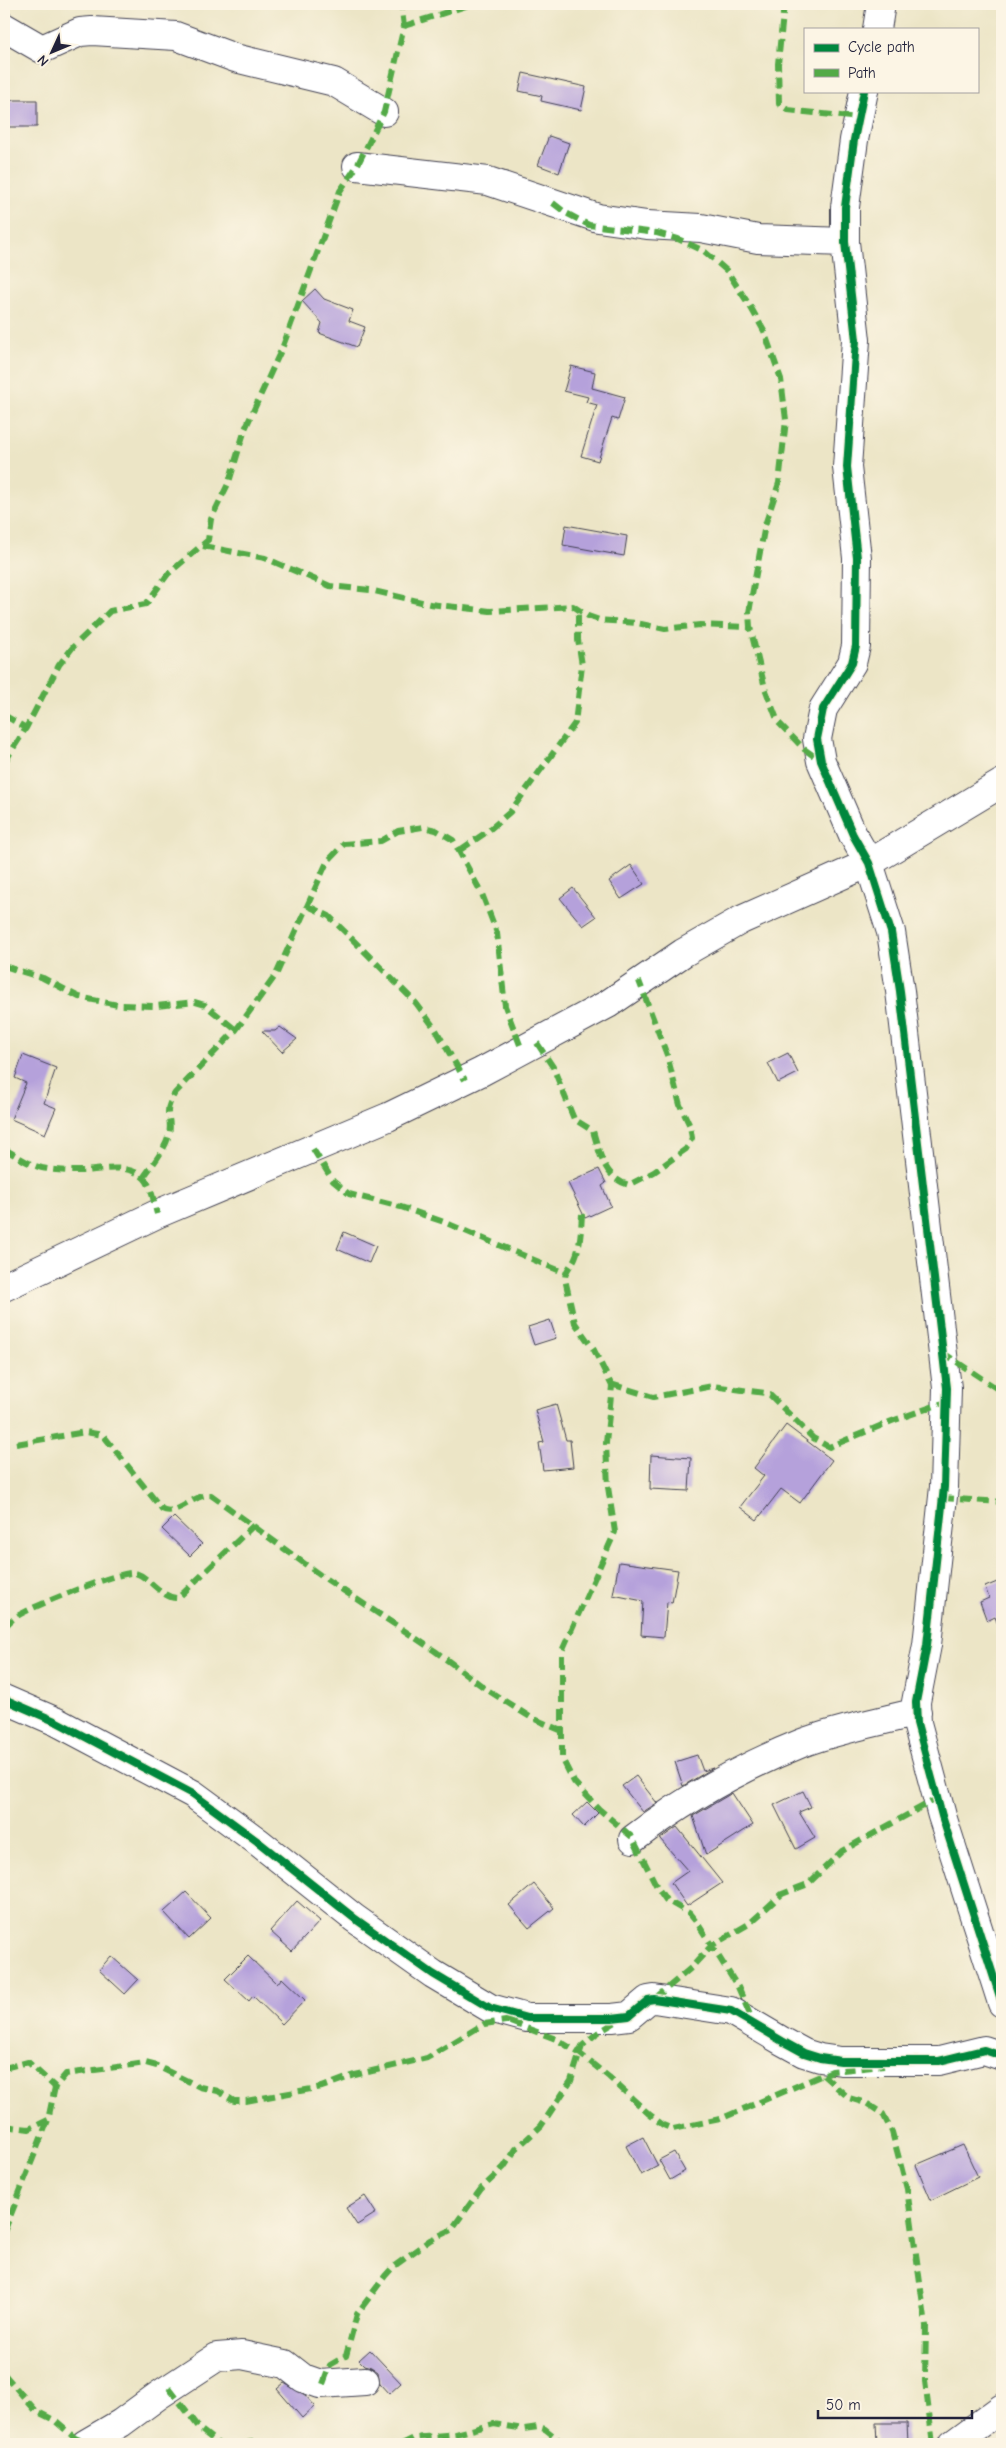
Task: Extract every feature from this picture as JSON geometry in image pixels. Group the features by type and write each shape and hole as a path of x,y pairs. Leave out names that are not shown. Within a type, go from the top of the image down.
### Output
{"street":[{"path":"877,28 881,4"},
{"path":"4,27 42,49 80,32 176,36 235,58 334,82 384,112"},
{"path":"864,92 854,140 845,207 845,242 856,340 847,467 857,558 856,646 852,663 823,708 817,739 821,760 853,836 869,862 891,932 900,991 946,1388 944,1487 927,1645 916,1702 917,1723 942,1816 1002,2003"},
{"path":"357,166 488,181 598,218 647,225 701,228 758,239 845,242"},
{"path":"4,1287 157,1214 388,1117 481,1072 586,1017 683,954 741,920 869,862 1002,783"},
{"path":"4,1699 57,1722 194,1794 354,1918 433,1974 490,2008 527,2018 623,2018 634,2013 648,2000 654,1999 731,2011 804,2053 827,2059 841,2061 939,2061 984,2050 1002,2056"},
{"path":"633,1839 678,1806 794,1747 839,1732 916,1712"},
{"path":"85,2444 121,2423 159,2395 217,2358 242,2355 285,2364 315,2383 365,2381"},
{"path":"953,2444 1002,2408"}],"building":[{"path":"523,73 586,87 581,110 541,101 542,96 519,91"},
{"path":"37,100 37,127 4,127 4,101"},
{"path":"549,136 569,143 559,173 538,165"},
{"path":"315,289 324,299 353,310 349,321 365,327 357,347 319,333 322,323 302,301"},
{"path":"571,366 595,372 592,388 625,397 618,420 612,418 598,461 581,456 597,405 586,402 588,397 564,391"},
{"path":"566,525 627,536 624,556 563,545"},
{"path":"631,865 644,884 621,899 609,881"},
{"path":"573,888 596,917 583,926 560,898"},
{"path":"280,1027 297,1039 282,1052 262,1031 275,1031"},
{"path":"788,1053 798,1073 778,1083 768,1063"},
{"path":"23,1055 56,1068 44,1103 56,1108 45,1134 11,1119 26,1083 15,1078"},
{"path":"599,1169 606,1183 602,1186 611,1206 585,1218 568,1183"},
{"path":"344,1232 376,1246 369,1263 337,1249"},
{"path":"550,1320 556,1338 534,1345 528,1327"},
{"path":"556,1404 566,1440 570,1440 573,1467 543,1470 539,1443 544,1442 535,1410"},
{"path":"786,1425 832,1460 800,1503 781,1489 757,1520 740,1507 764,1476 754,1468"},
{"path":"651,1455 691,1458 689,1491 650,1489"},
{"path":"174,1517 202,1544 190,1556 162,1529"},
{"path":"619,1562 678,1570 672,1603 667,1602 664,1637 641,1635 643,1601 613,1595"},
{"path":"1002,1580 1002,1629 1000,1630 995,1617 987,1621 980,1602 989,1598 985,1587"},
{"path":"697,1755 703,1771 713,1768 683,1786 675,1762"},
{"path":"636,1776 657,1803 643,1812 622,1786"},
{"path":"803,1791 811,1807 799,1812 815,1838 796,1849 774,1805"},
{"path":"732,1793 753,1825 706,1855 693,1816"},
{"path":"587,1802 598,1813 584,1827 573,1815"},
{"path":"677,1827 722,1883 687,1906 671,1883 688,1871 660,1839"},
{"path":"534,1884 554,1908 529,1928 509,1905"},
{"path":"186,1892 211,1918 189,1939 164,1912"},
{"path":"297,1901 320,1921 292,1951 270,1931"},
{"path":"111,1956 138,1980 125,1994 99,1970"},
{"path":"248,1956 277,1984 282,1978 305,2000 282,2024 253,1996 249,2001 225,1979"},
{"path":"643,2137 658,2166 641,2175 626,2146"},
{"path":"963,2145 978,2177 931,2200 916,2165"},
{"path":"674,2152 685,2171 670,2180 659,2160"},
{"path":"365,2196 376,2213 357,2225 346,2208"},
{"path":"370,2350 401,2383 389,2394 380,2384 378,2372 364,2365 359,2360"},
{"path":"284,2383 305,2395 315,2406 302,2418 277,2389"},
{"path":"876,2423 907,2423 908,2443 877,2444"}],"marked path":[{"path":"4,763 26,728 59,665 73,647 110,611 146,604 168,574 208,540 211,519 229,482 245,429 283,346 340,191 357,166 384,112 404,26 401,4"},
{"path":"404,26 472,4"},
{"path":"784,4 778,64 779,104 788,110 858,118"},
{"path":"553,203 566,213 589,225 657,233 678,239 704,251 727,271 764,331 781,379 786,420 779,483 765,525 749,613 750,627 765,688 778,722 804,749 821,761"},
{"path":"203,546 265,558 330,586 370,590 430,604 490,611 573,606 588,616 599,620 637,623 665,629 700,625 750,627"},
{"path":"460,850 488,831 510,812 575,723 582,665 578,640 578,609"},
{"path":"4,715 26,728"},
{"path":"143,1178 167,1140 170,1127 168,1111 175,1093 236,1030 276,975 327,862 344,844 381,841 398,831 423,827 436,830 453,840 482,894 497,933 505,1006 522,1050"},
{"path":"308,906 329,916 416,1003 436,1030 465,1080"},
{"path":"4,966 43,978 79,997 118,1005 157,1006 195,1002 205,1005 236,1030"},
{"path":"537,1043 553,1067 574,1119 593,1131 608,1171 621,1182 629,1185 654,1172 686,1149 692,1138 690,1126 680,1105 667,1055 639,981"},
{"path":"4,1149 42,1168 76,1171 112,1168 137,1173 147,1181 157,1214"},
{"path":"313,1149 333,1181 349,1194 401,1207 444,1222 565,1273"},
{"path":"582,1214 578,1247 565,1279 575,1323 594,1350 612,1386 606,1443 608,1487 615,1532 562,1651 562,1758 574,1782 599,1809 632,1837 657,1887 666,1900 689,1913 698,1924 738,1987 754,2024"},
{"path":"942,1352 1002,1392"},
{"path":"611,1384 653,1397 713,1386 765,1393 770,1395 813,1438 829,1447 892,1421 946,1402"},
{"path":"16,1444 85,1432 103,1435 162,1509 174,1510 198,1497 211,1495 320,1575 435,1651 486,1689 530,1717 560,1730"},
{"path":"942,1498 1002,1502"},
{"path":"4,1627 16,1617 39,1605 95,1583 126,1574 135,1573 140,1575 161,1592 178,1598 254,1525"},
{"path":"654,1999 691,1968 711,1946 749,1924 782,1894 808,1884 842,1851 938,1798"},
{"path":"4,2232 48,2120 55,2087 66,2074 146,2063 157,2066 200,2087 218,2091 234,2101 246,2101 322,2087 355,2075 427,2058 484,2024 520,2019"},
{"path":"323,2384 330,2365 346,2356 357,2314 385,2276 393,2267 430,2240 451,2230 481,2189 504,2167 516,2149 541,2126 571,2081 582,2046 596,2034 619,2020"},
{"path":"510,2022 556,2039 579,2053 609,2077 649,2114 663,2125 673,2129 720,2119 832,2071 884,2066"},
{"path":"4,2068 28,2062 55,2087"},
{"path":"823,2075 849,2098 866,2103 883,2114 892,2132 907,2189 926,2326 925,2381 933,2444"},
{"path":"4,2126 29,2129 48,2120"},
{"path":"4,2374 36,2411 54,2420 75,2438 87,2443"},
{"path":"169,2388 201,2430 219,2444"},
{"path":"402,2444 414,2438 456,2434 494,2424 524,2429 538,2427 545,2429 564,2444"},
{"path":"242,2444 252,2442 263,2444"}],"cycle path":[{"path":"864,92 854,140 845,207 845,242 856,340 847,467 857,558 856,646 852,663 823,709 817,739 821,761 853,835 869,863 891,932 900,991 947,1388 944,1487 927,1645 916,1702 917,1723 942,1816 1002,2003"},
{"path":"4,1699 57,1722 193,1794 257,1841 354,1918 433,1974 490,2008 527,2018 612,2018 629,2016 648,2000 654,1999 731,2011 804,2053 820,2058 841,2061 939,2061 984,2050 1002,2056"}]}
